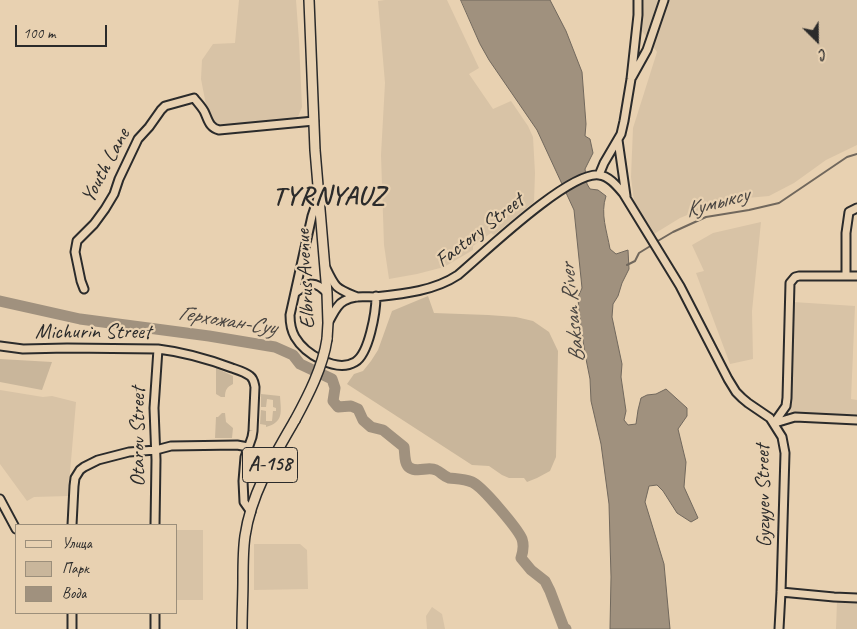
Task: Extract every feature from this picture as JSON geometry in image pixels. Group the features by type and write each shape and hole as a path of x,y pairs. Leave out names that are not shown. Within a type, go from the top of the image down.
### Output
{"main road":[{"name":"Elbrus Avenue","path":"242,629 243,549 256,495 304,404 327,340 327,293 314,150 309,0"}],"street":[{"path":"638,0 631,79 621,134 595,175 613,182 627,200 680,286 736,392 774,423 795,417 857,420"},
{"path":"631,79 647,50 664,0"},
{"name":"Youth Lane","path":"84,289 76,252 77,241 94,224 114,194 138,139 165,106 194,98 205,112 210,124 214,129 219,130 314,121"},
{"path":"618,139 627,200"},
{"name":"Factory Street","path":"357,297 424,290 454,278 537,208 562,190 595,175"},
{"path":"318,198 292,303 290,319 295,338 304,349 320,359 342,365 354,363 360,358 364,350 375,315 376,296"},
{"path":"857,208 849,212 847,222 846,276 857,276"},
{"path":"325,266 336,287 357,297"},
{"name":"Gyzyyev Street","path":"779,629 782,592 785,454 782,437 774,423 786,406 790,283 799,276 846,276"},
{"path":"295,293 306,286 314,284 321,287 327,293"},
{"path":"328,323 340,304 348,299 357,297"},
{"name":"Michurin Street","path":"0,346 23,349 158,349 205,359 249,375 255,387 252,431 244,464 243,492 244,502 251,512"},
{"name":"Otarov Street","path":"155,524 156,450 154,408 158,349"},
{"path":"72,524 75,478 80,470 98,460 116,454 156,450 171,446 237,445 248,447"},
{"path":"0,499 15,527"},
{"path":"782,592 857,598"},
{"path":"72,614 72,629"},
{"path":"155,614 155,629"}],"shaded area":[{"path":"239,0 296,0 302,107 297,119 231,126 216,124 207,110 201,79 202,60 213,44 235,43"},
{"path":"447,0 479,68 469,74 493,109 511,101 528,126 533,137 535,173 534,202 494,235 491,233 473,246 473,250 444,267 389,279 384,245 381,155 385,83 378,1"},
{"path":"644,0 857,0 857,145 826,160 794,183 769,196 714,204 680,218 654,234 634,202 631,177 633,128 657,52 642,31"},
{"path":"761,222 752,311 753,359 730,364 696,273 704,271 692,245 713,233"},
{"path":"793,302 855,306 851,399 857,400 857,414 799,415 791,412 789,408"},
{"path":"0,390 43,397 52,396 76,402 68,496 34,497 27,501 0,464"},
{"path":"178,530 203,530 203,600 178,600"},
{"path":"254,544 300,544 307,550 308,589 254,590"},
{"path":"837,601 857,602 857,629 836,629"},
{"path":"432,607 442,614 445,629 427,629 426,616"}],"green space":[{"path":"428,296 434,313 516,317 533,321 549,332 558,351 556,457 550,471 527,482 524,478 509,478 489,466 472,465 347,384 354,374 363,371 378,350 392,311"},
{"path":"0,359 52,362 42,390 0,382"},
{"path":"216,368 233,376 233,384 225,392 225,397 216,394"},
{"path":"261,394 280,396 281,412 279,419 266,427 266,425 260,424 261,410 266,411 266,421 272,421 273,411 276,411 276,408 273,407 273,400 267,399 266,407 261,407"},
{"path":"225,413 226,422 233,428 232,438 215,438 216,417"}],"water":[{"path":"461,0 550,0 566,31 582,72 586,124 585,136 590,139 593,153 585,169 587,184 590,189 598,190 606,196 604,216 610,249 616,254 628,250 629,269 613,304 612,317 622,364 621,377 626,411 624,420 628,425 636,424 641,398 666,389 687,408 687,416 678,429 686,462 684,487 698,518 691,522 677,513 657,485 649,486 645,502 664,564 670,629 610,629 609,504 601,444 591,401 590,379 579,313 578,297 582,288 574,210 537,130 489,60"}],"waterway":[{"name":"Кумыксу","path":"656,242 706,217 779,203 847,157 857,154"},
{"name":"Кумыксу","path":"627,265 635,261 639,253 652,245"},
{"name":"Герхожан-Суу","path":"0,301 80,319 209,336 275,347 293,355 300,364 332,379 335,388 333,401 338,407 351,406 358,409 363,420 371,427 383,430 404,447 406,462 410,468 416,470 433,469 449,478 472,482 483,491 519,534 523,544 521,558 531,570 545,581 566,629"}],"district":[{"name":"TYRNYAUZ","path":"329,197"}],"water label":[{"name":"Baksan River","path":"573,313"}]}
